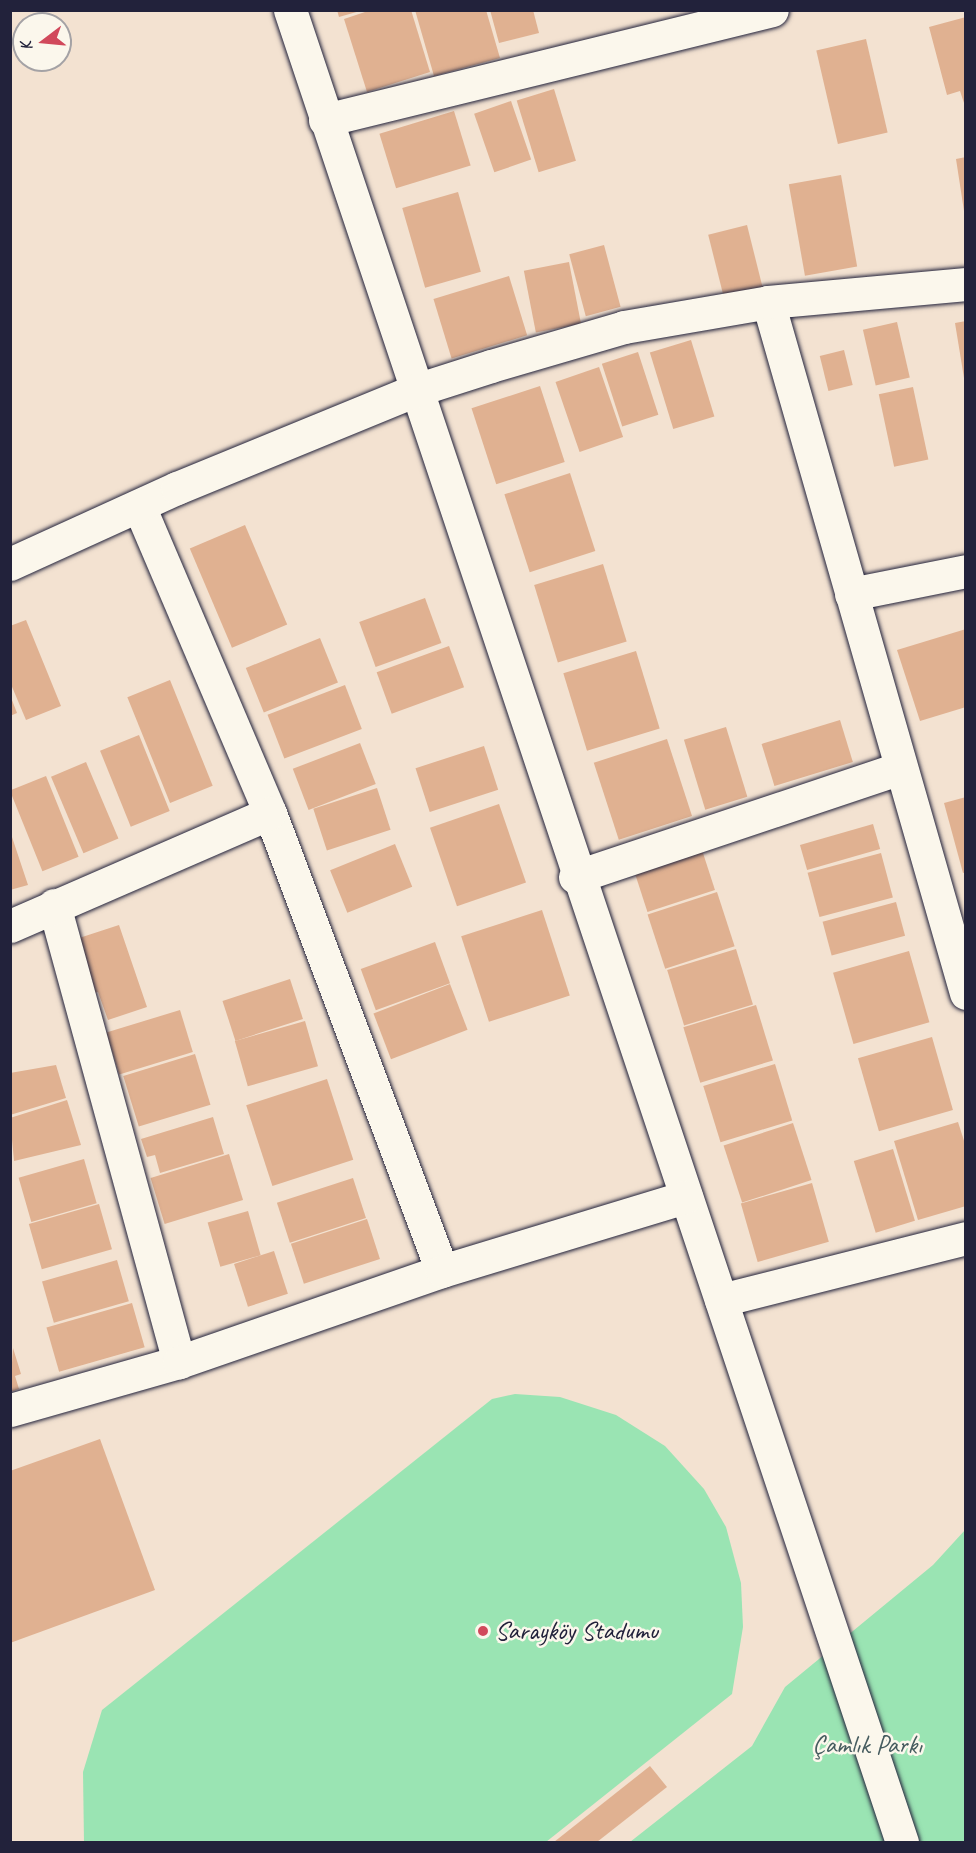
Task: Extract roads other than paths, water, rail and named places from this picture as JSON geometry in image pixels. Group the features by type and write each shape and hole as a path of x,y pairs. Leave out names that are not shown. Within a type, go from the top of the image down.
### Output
{"street":[{"path":"290,10 413,391 575,877 721,1300 902,1842"},
{"path":"325,120 772,10"},
{"path":"10,564 140,506 413,391 624,327 768,302 966,284"},
{"path":"768,302 900,768 953,904 966,993"},
{"path":"140,506 270,813 442,1271"},
{"path":"851,594 966,571"},
{"path":"575,877 900,768"},
{"path":"10,926 270,813"},
{"path":"54,905 179,1362"},
{"path":"10,1410 179,1362 442,1271 686,1197"},
{"path":"721,1300 966,1238"}],"place":[{"name":"Sarayköy Stadumu","path":"483,1631"}],"park label":[{"name":"Çamlık Parkı","path":"867,1745"}]}
